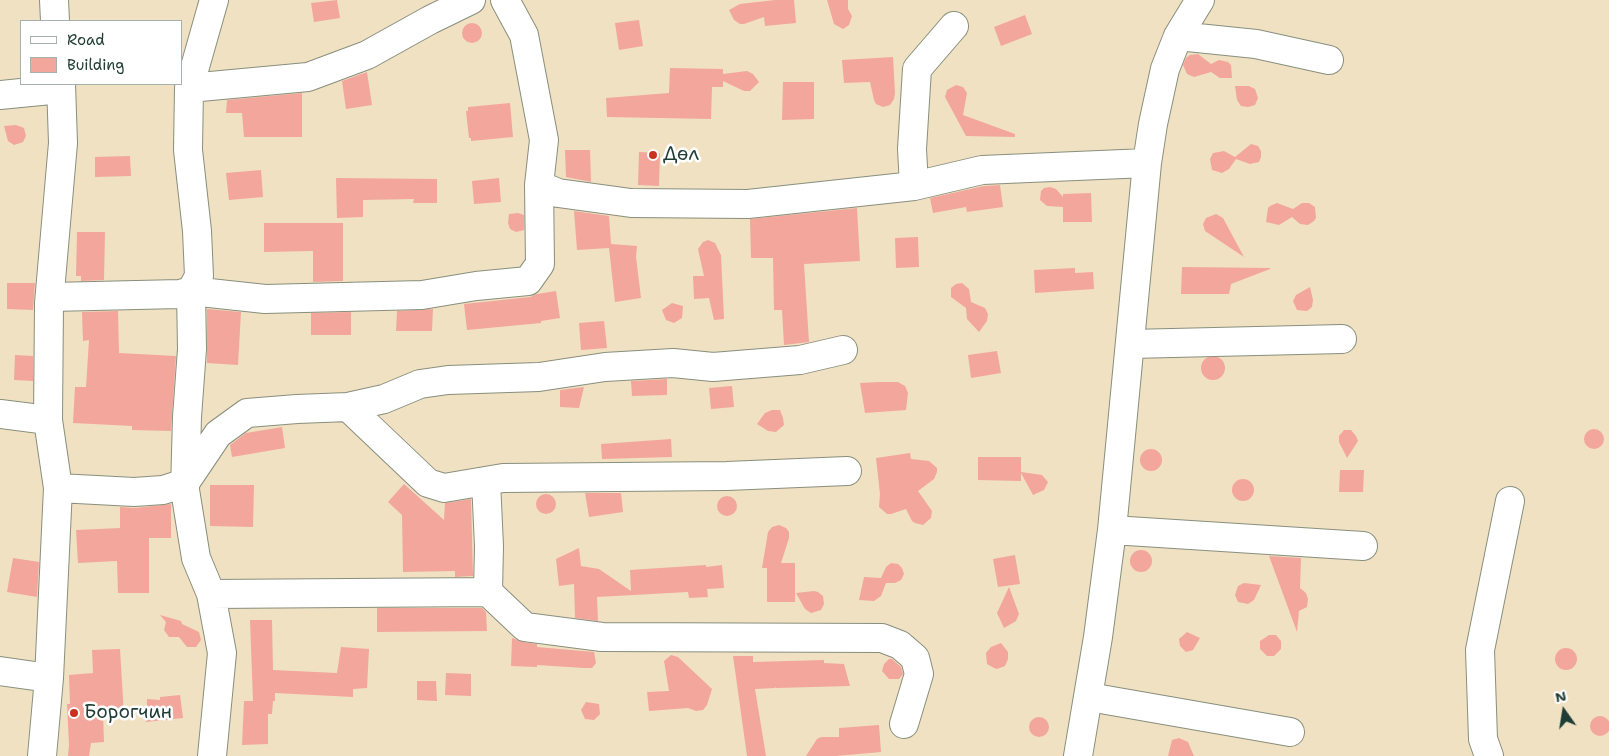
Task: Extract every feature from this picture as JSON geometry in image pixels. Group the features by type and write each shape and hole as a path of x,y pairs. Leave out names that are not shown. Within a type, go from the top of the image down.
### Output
{"street":[{"path":"54,0 55,20"},
{"path":"212,756 222,653 211,594 196,558 185,483 192,349 191,291 199,276 197,231 188,150 189,88 214,0"},
{"path":"189,88 308,77 367,55 471,0"},
{"path":"51,296 180,294 191,291 265,299 422,295 528,280 540,264 539,185 544,140 524,35 505,0"},
{"path":"1078,756 1089,697 1112,530 1147,163 1164,69 1178,36 1200,0"},
{"path":"914,186 912,149 917,69 954,26"},
{"path":"1178,36 1256,44 1329,60"},
{"path":"0,95 61,86 63,143 49,303 48,420 58,488 49,678 42,756"},
{"path":"539,185 558,192 631,203 748,204 914,186 982,170 1147,163"},
{"path":"1130,344 1342,339"},
{"path":"58,488 134,492 163,490 185,483 218,434 247,413 348,407 384,400 420,384 448,380 539,377 605,367 673,363 713,367 742,365 800,360 843,350"},
{"path":"348,407 428,483 444,488 503,478 727,476 847,471"},
{"path":"0,414 48,420"},
{"path":"486,481 489,546 488,592"},
{"path":"1489,756 1483,739 1480,650 1510,501"},
{"path":"1112,530 1363,546"},
{"path":"211,594 488,592 525,627 602,637 882,638 900,645 915,658 919,674 904,724"},
{"path":"0,671 49,678"},
{"path":"1089,697 1290,732"}],"building":[{"path":"337,0 340,18 314,22 311,3"},
{"path":"794,0 796,23 765,26 764,17 740,24 734,20 729,10 740,4"},
{"path":"827,0 848,0 848,9 852,16 849,25 843,29 834,24"},
{"path":"1025,15 1032,34 1001,46 994,27"},
{"path":"639,20 643,46 619,50 615,23"},
{"path":"472,23 479,26 482,33 479,40 472,43 465,40 462,33 465,26"},
{"path":"1198,54 1211,64 1219,60 1228,62 1231,65 1232,78 1220,78 1211,72 1194,77 1187,74 1183,65 1186,58 1190,55"},
{"path":"893,57 895,93 890,105 883,107 876,104 870,82 844,83 842,60"},
{"path":"670,68 723,69 723,74 747,71 753,74 759,82 750,91 744,91 723,81 723,87 712,87 711,119 607,117 606,98 669,93"},
{"path":"367,72 372,105 346,109 342,81"},
{"path":"783,82 814,82 814,119 782,120"},
{"path":"956,85 963,87 967,93 963,115 1015,134 1015,137 966,136 945,97 947,90"},
{"path":"1235,86 1249,86 1255,89 1258,98 1255,105 1241,106 1237,100"},
{"path":"302,93 302,137 244,137 242,113 226,113 227,100"},
{"path":"510,103 513,137 471,141 466,111 468,111 468,107"},
{"path":"16,125 24,128 26,136 23,142 14,145 8,141 4,126"},
{"path":"1251,144 1258,146 1261,151 1259,162 1250,164 1236,159 1229,169 1222,173 1212,170 1210,159 1213,153 1224,151 1235,157"},
{"path":"565,150 590,150 591,182 566,177"},
{"path":"639,152 660,153 659,186 638,185"},
{"path":"130,156 131,176 95,177 95,157"},
{"path":"261,170 263,197 229,200 226,173"},
{"path":"336,178 437,179 437,203 413,203 414,199 363,200 363,217 337,218"},
{"path":"499,178 501,202 474,204 472,181"},
{"path":"1000,185 1003,207 967,212 966,207 933,213 930,198 984,186"},
{"path":"1044,188 1056,189 1063,197 1063,194 1091,193 1092,222 1063,222 1063,207 1047,206 1040,200 1041,191"},
{"path":"1277,203 1293,209 1302,203 1309,203 1315,207 1316,218 1308,225 1300,224 1292,217 1279,225 1266,222 1268,208"},
{"path":"857,208 860,261 804,264 809,342 784,345 782,310 774,310 773,258 751,258 750,219"},
{"path":"574,211 609,216 611,244 637,246 636,257 641,298 615,302 609,248 577,250"},
{"path":"518,213 524,215 524,230 516,232 510,229 508,223 509,214"},
{"path":"1216,214 1223,218 1244,257 1205,231 1203,224 1206,218"},
{"path":"264,223 343,223 343,281 313,282 313,251 264,252"},
{"path":"77,232 105,232 104,280 81,281 81,276 76,276"},
{"path":"918,237 919,267 896,268 895,238"},
{"path":"708,240 715,243 721,255 724,319 714,320 709,298 694,299 693,276 704,276 698,249 703,242"},
{"path":"1182,267 1270,269 1231,284 1229,294 1181,294"},
{"path":"1075,268 1075,273 1093,272 1094,289 1035,293 1034,270"},
{"path":"7,283 35,283 33,310 7,309"},
{"path":"962,283 969,289 971,302 985,308 988,314 987,321 979,332 967,319 966,308 951,297 951,288 956,284"},
{"path":"1310,287 1313,300 1312,307 1307,311 1297,310 1293,301 1296,295"},
{"path":"556,291 560,318 541,321 541,323 467,330 464,304 530,297"},
{"path":"672,303 683,306 682,318 674,323 666,320 662,310"},
{"path":"207,309 241,312 238,365 207,363"},
{"path":"433,309 432,331 396,331 397,311"},
{"path":"118,311 119,353 176,356 171,431 132,430 132,426 73,423 75,387 86,387 89,340 83,341 82,312"},
{"path":"351,312 351,335 311,335 311,313"},
{"path":"604,321 607,348 581,350 579,323"},
{"path":"997,351 1001,373 971,378 968,355"},
{"path":"15,355 33,356 33,381 14,380"},
{"path":"1213,356 1222,359 1225,368 1222,377 1213,380 1204,377 1201,368 1204,359"},
{"path":"667,379 667,395 632,396 631,381"},
{"path":"898,382 905,386 908,393 906,410 865,413 860,383"},
{"path":"732,386 734,407 711,409 709,388"},
{"path":"584,387 579,408 560,407 560,390"},
{"path":"772,410 780,410 783,418 784,425 776,432 768,431 757,424 765,413"},
{"path":"282,427 285,448 232,457 230,445 246,433"},
{"path":"1594,429 1601,432 1604,439 1601,446 1594,449 1587,446 1584,439 1587,432"},
{"path":"1344,430 1351,430 1358,441 1347,458 1339,442 1339,436"},
{"path":"671,439 672,457 602,459 601,444"},
{"path":"1151,449 1159,452 1162,460 1159,468 1151,471 1143,468 1140,460 1143,452"},
{"path":"910,453 911,459 929,461 937,468 934,479 918,491 932,511 931,518 923,525 912,521 906,509 887,514 879,507 880,494 876,458"},
{"path":"978,457 1021,457 1021,472 1042,475 1048,482 1044,490 1033,495 1021,473 1021,481 978,480"},
{"path":"1340,470 1364,470 1363,492 1339,492"},
{"path":"1243,479 1253,486 1254,490 1247,500 1243,501 1233,494 1232,490 1239,480"},
{"path":"404,484 444,520 445,503 471,499 473,576 455,577 455,571 403,572 402,515 388,502"},
{"path":"210,485 254,485 253,527 210,526"},
{"path":"585,493 621,493 623,512 589,517"},
{"path":"546,494 553,497 556,504 553,511 546,514 539,511 536,504 539,497"},
{"path":"727,496 734,499 737,506 734,513 727,516 720,513 717,506 720,499"},
{"path":"171,504 171,538 149,538 149,593 118,593 117,561 78,563 76,530 120,528 120,507 135,508"},
{"path":"779,525 786,528 789,532 781,563 795,563 795,602 767,602 767,568 762,568 768,532 772,527"},
{"path":"579,548 581,566 599,569 631,591 630,570 706,565 706,567 722,565 724,588 707,589 708,597 689,598 688,592 597,597 598,621 575,618 574,584 559,586 556,559"},
{"path":"1141,550 1151,557 1152,561 1145,571 1141,572 1131,565 1130,561 1137,551"},
{"path":"1015,555 1020,584 998,587 993,559"},
{"path":"1269,556 1301,558 1300,588 1306,593 1308,599 1307,607 1299,611 1297,632"},
{"path":"13,558 39,562 37,597 7,592"},
{"path":"891,563 898,564 902,568 904,574 901,580 895,583 886,583 881,596 874,601 859,600 864,577 881,578 886,567"},
{"path":"1244,583 1261,585 1254,600 1248,604 1238,602 1235,595 1238,586"},
{"path":"1009,587 1019,614 1016,621 1004,628 997,613"},
{"path":"814,591 823,596 824,604 821,610 811,613 805,609 796,593"},
{"path":"377,608 482,608 486,612 487,631 377,632"},
{"path":"160,615 181,621 182,624 199,632 201,640 196,647 187,647 179,637 169,637 164,630 166,622"},
{"path":"250,620 272,620 273,670 337,673 341,647 369,649 367,688 353,689 353,697 275,693 272,714 268,714 268,744 242,745 244,701 253,701"},
{"path":"1187,632 1200,638 1193,650 1186,652 1180,646 1179,639"},
{"path":"1269,635 1276,635 1281,641 1281,649 1274,656 1267,656 1260,649 1260,641"},
{"path":"512,638 537,644 537,647 594,652 596,663 592,668 537,665 537,667 511,666"},
{"path":"1001,643 1008,652 1008,659 1005,666 997,669 987,664 986,653 991,647"},
{"path":"1566,648 1574,651 1577,659 1574,667 1566,670 1558,667 1555,659 1558,651"},
{"path":"120,649 124,715 103,714 104,742 91,743 89,756 68,756 67,704 70,704 69,675 93,673 92,650"},
{"path":"671,655 678,657 712,689 707,705 703,710 696,711 688,708 649,711 647,692 669,691 664,661"},
{"path":"733,656 753,656 753,662 824,660 824,663 844,664 850,686 755,689 766,756 747,756"},
{"path":"889,659 892,659 901,667 903,674 899,679 889,679 882,671 884,664"},
{"path":"446,673 471,674 471,696 445,695"},
{"path":"417,681 436,681 437,701 417,700"},
{"path":"180,695 183,718 146,722 147,699 160,700 160,697"},
{"path":"586,702 599,704 600,714 594,720 585,719 581,710"},
{"path":"1600,716 1607,719 1610,726 1607,733 1600,736 1593,733 1590,726 1593,719"},
{"path":"1039,717 1046,720 1049,727 1046,734 1039,737 1032,734 1029,727 1032,720"},
{"path":"879,725 881,752 836,756 806,756 817,739 821,737 839,737 839,728"},
{"path":"1179,738 1188,742 1194,756 1168,756 1172,740"}],"place":[{"name":"Дөл","path":"653,155"},
{"name":"Борогчин","path":"74,713"}]}
